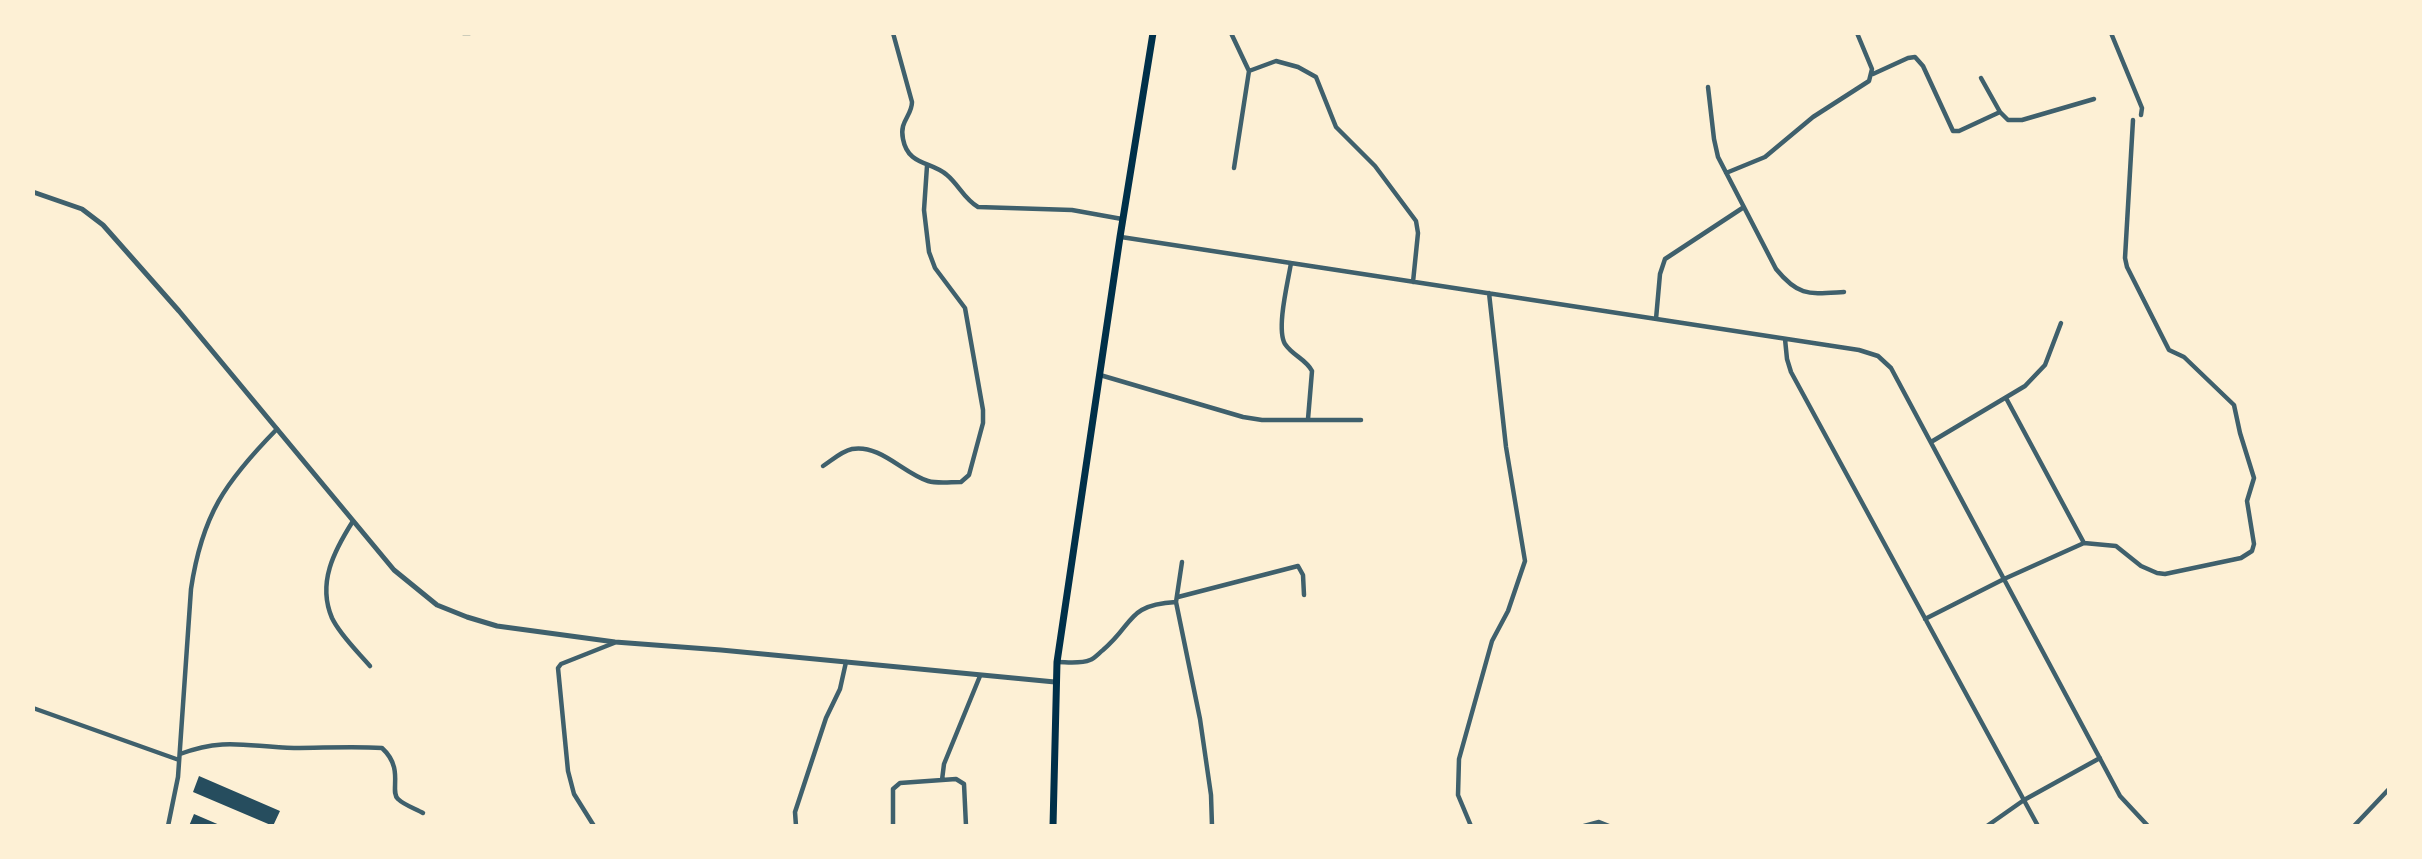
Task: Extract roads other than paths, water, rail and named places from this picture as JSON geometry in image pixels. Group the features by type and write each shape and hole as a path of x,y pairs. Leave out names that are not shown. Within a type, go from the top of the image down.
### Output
{"highway":[{"path":"1053,826 1057,662 1153,33"}],"street":[{"path":"463,33 470,33"},
{"path":"893,33 912,103 912,108 902,123 903,139 909,155 915,161 943,172 963,196 978,207 1072,210 1123,219"},
{"path":"1231,33 1249,71 1234,168"},
{"path":"1857,33 1873,74"},
{"path":"2111,33 2142,108 2141,115"},
{"path":"1726,173 1765,157 1813,117 1840,98 1864,86 1873,74 1908,58 1915,57 1923,66 1951,129 1956,132 2000,112"},
{"path":"1249,71 1276,61 1298,67 1316,77 1336,128 1375,166 1416,221 1418,233 1413,282"},
{"path":"1981,78 2000,112 2008,120 2015,121 2094,99"},
{"path":"1708,87 1718,157 1776,269 1789,285 1800,292 1844,292"},
{"path":"1925,619 2084,543 2116,546 2149,571 2165,574 2241,558 2252,551 2254,544 2247,500 2254,478 2234,404 2184,357 2169,350 2127,267 2133,120"},
{"path":"823,466 844,452 863,449 877,453 919,478 932,482 961,482 969,475 983,424 982,399 965,308 935,268 929,252 924,210 927,166"},
{"path":"33,192 82,209 103,225 179,311 394,570 438,605 497,626 615,642 1055,682"},
{"path":"1656,319 1660,274 1665,259 1744,207"},
{"path":"1120,237 1859,350 1878,356 1891,368 2120,796 2148,826"},
{"path":"1291,263 1281,333 1289,349 1309,364 1312,371 1308,419"},
{"path":"1471,826 1458,795 1459,758 1492,641 1507,611 1525,561 1506,447 1489,293"},
{"path":"1931,442 2025,386 2045,365 2061,323"},
{"path":"1785,339 1791,372 2038,826"},
{"path":"1100,375 1243,417 1262,420 1361,420"},
{"path":"2006,398 2084,543"},
{"path":"168,826 179,757 191,589 204,529 222,494 254,452 278,429"},
{"path":"353,521 330,566 325,584 326,598 333,621 370,666"},
{"path":"1182,562 1177,599 1200,719 1212,826"},
{"path":"1057,662 1090,660 1108,646 1131,617 1154,603 1298,566 1303,575 1304,595"},
{"path":"594,826 574,794 568,771 558,668 561,664 615,642"},
{"path":"796,826 795,812 826,718 840,689 846,662"},
{"path":"942,780 944,764 980,676"},
{"path":"33,708 179,757 198,747 226,743 289,748 382,748 393,761 397,777 394,792 397,799 423,813"},
{"path":"1987,826 2024,800 2100,758"},
{"path":"893,826 893,789 900,783 956,779 964,784 966,826"},
{"path":"2354,826 2389,789"},
{"path":"1584,826 1599,822 1609,826"}]}
